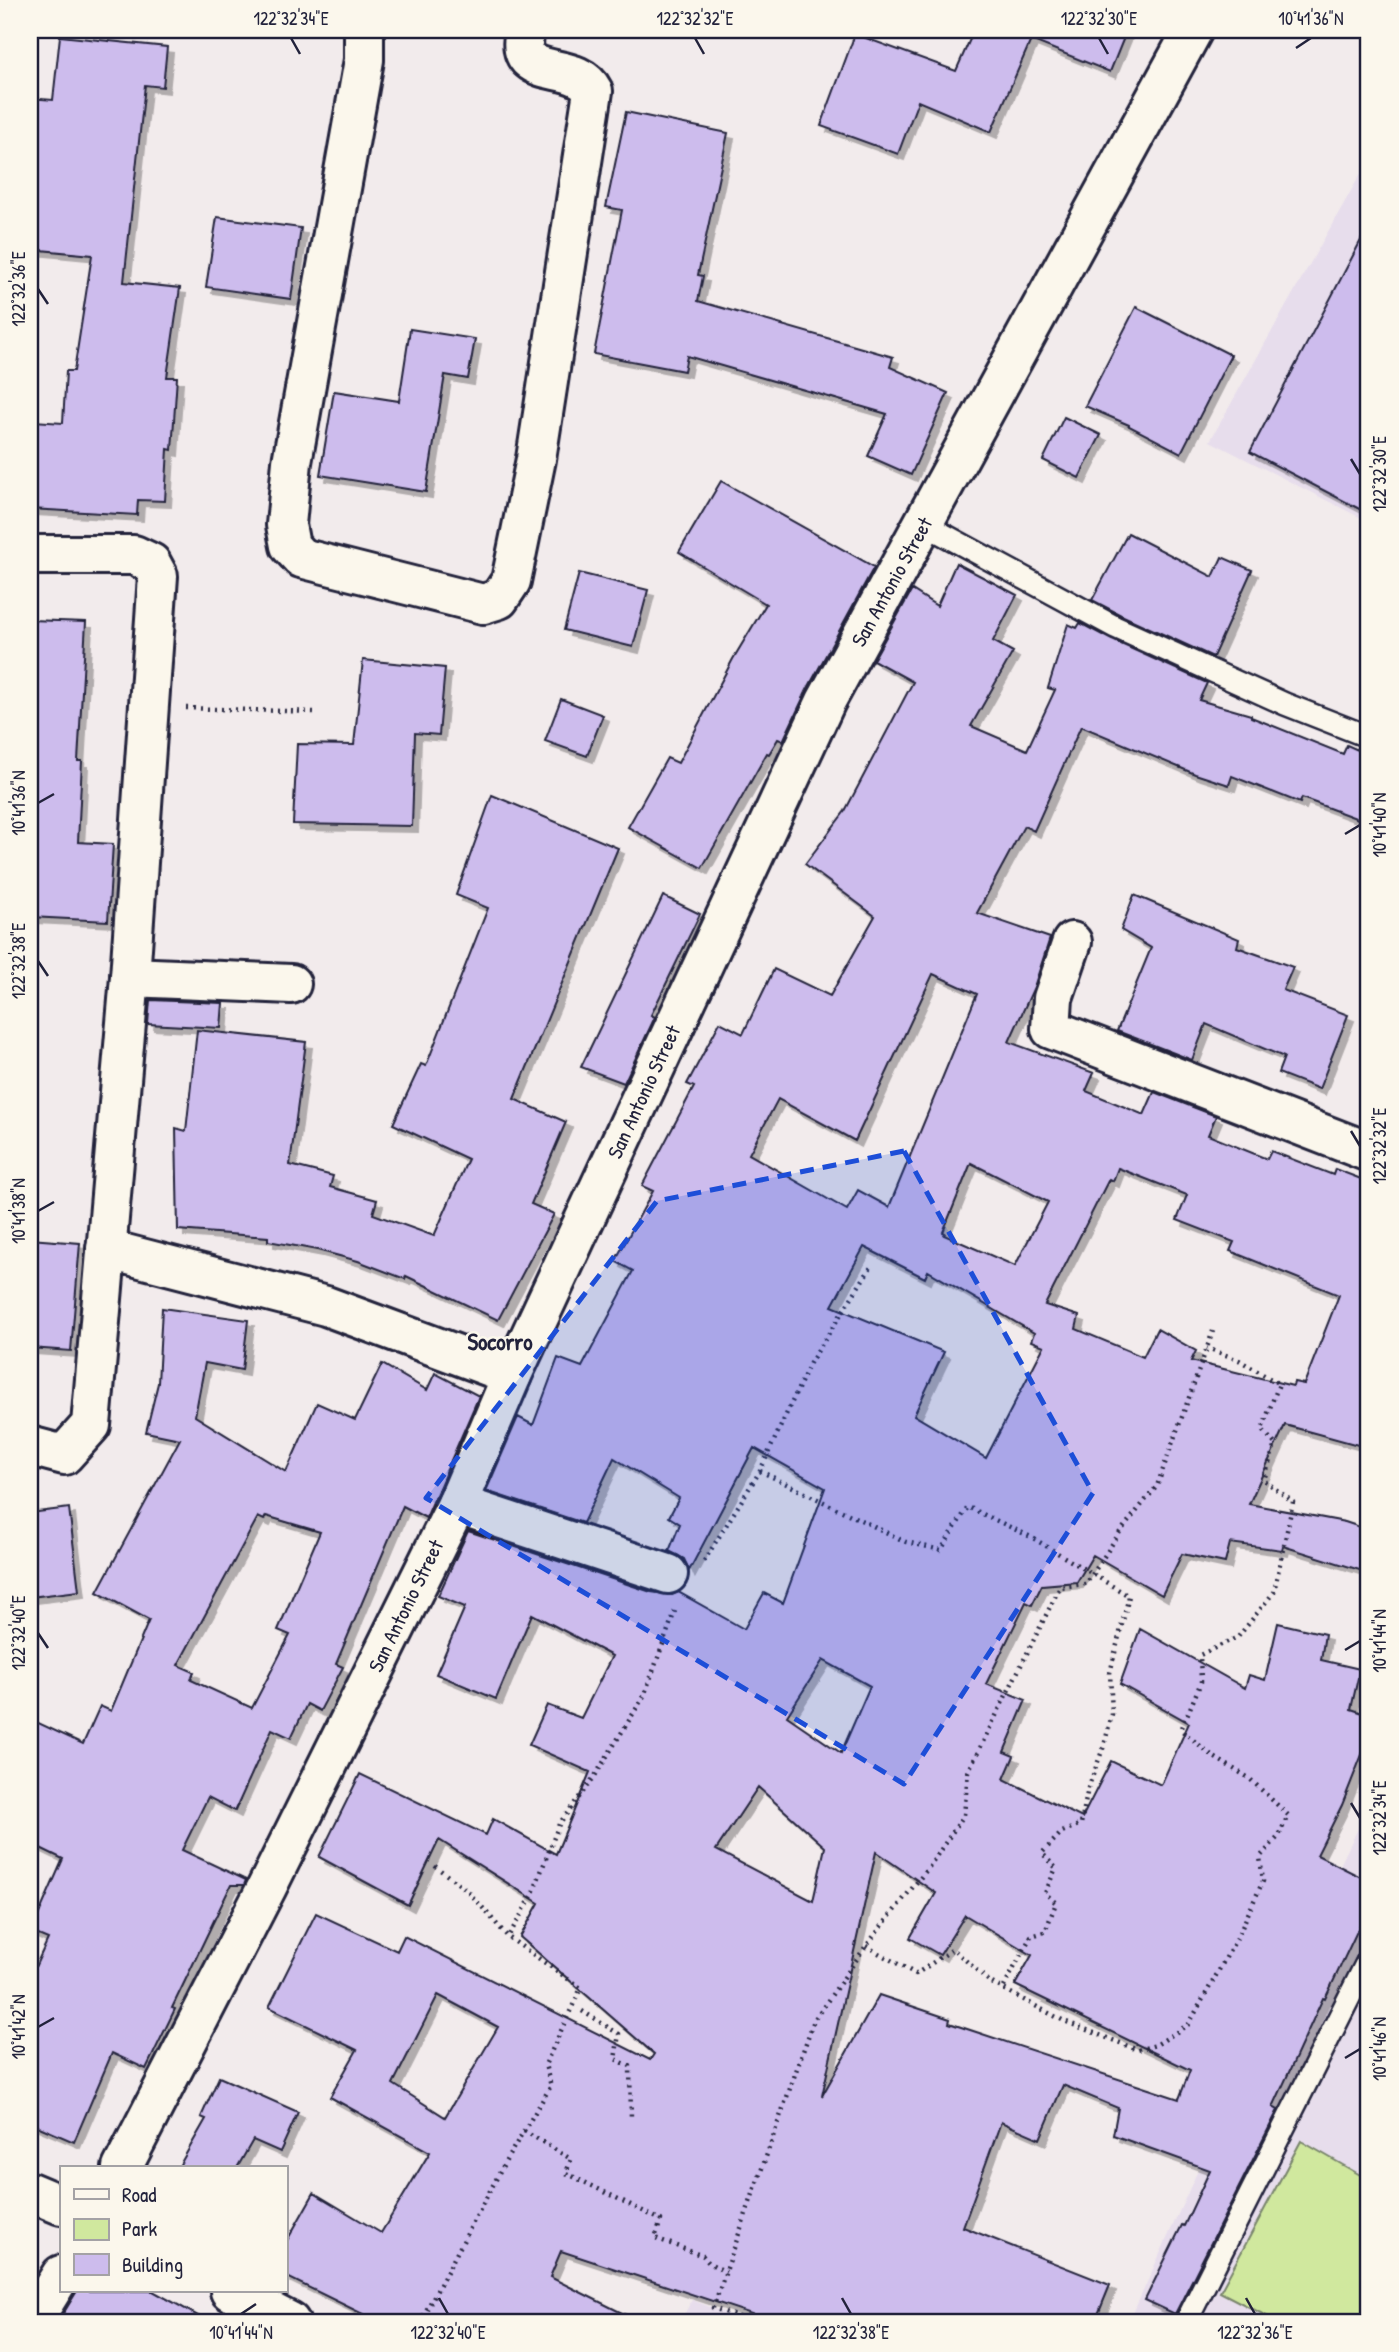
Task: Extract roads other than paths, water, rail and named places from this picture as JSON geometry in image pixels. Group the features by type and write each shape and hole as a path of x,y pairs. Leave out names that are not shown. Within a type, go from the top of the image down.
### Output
{"street":[{"path":"364,30 364,60 292,462 286,525 290,546 301,558 483,604 499,599 511,581 536,459 593,90 581,76 534,64 527,57 522,45 526,30"},
{"name":"San Antonio Street","path":"123,2166 267,1887 457,1504 512,1375 826,701 1193,30"},
{"path":"30,555 134,555 151,563 158,576 130,977 91,1425 64,1455 30,1446"},
{"path":"1072,942 1053,998 1051,1029 1369,1152"},
{"path":"130,977 291,985"},
{"path":"106,1249 326,1306 512,1375"},
{"path":"457,1504 682,1582"},
{"path":"30,2192 60,2206"},
{"path":"32,2322 60,2277"},
{"path":"232,2292 290,2322"}],"lane":[{"path":"924,524 1115,627 1285,704 1369,737"},
{"path":"1185,2322 1369,1958"}],"district":[{"name":"Socorro","path":"500,1342"}]}
